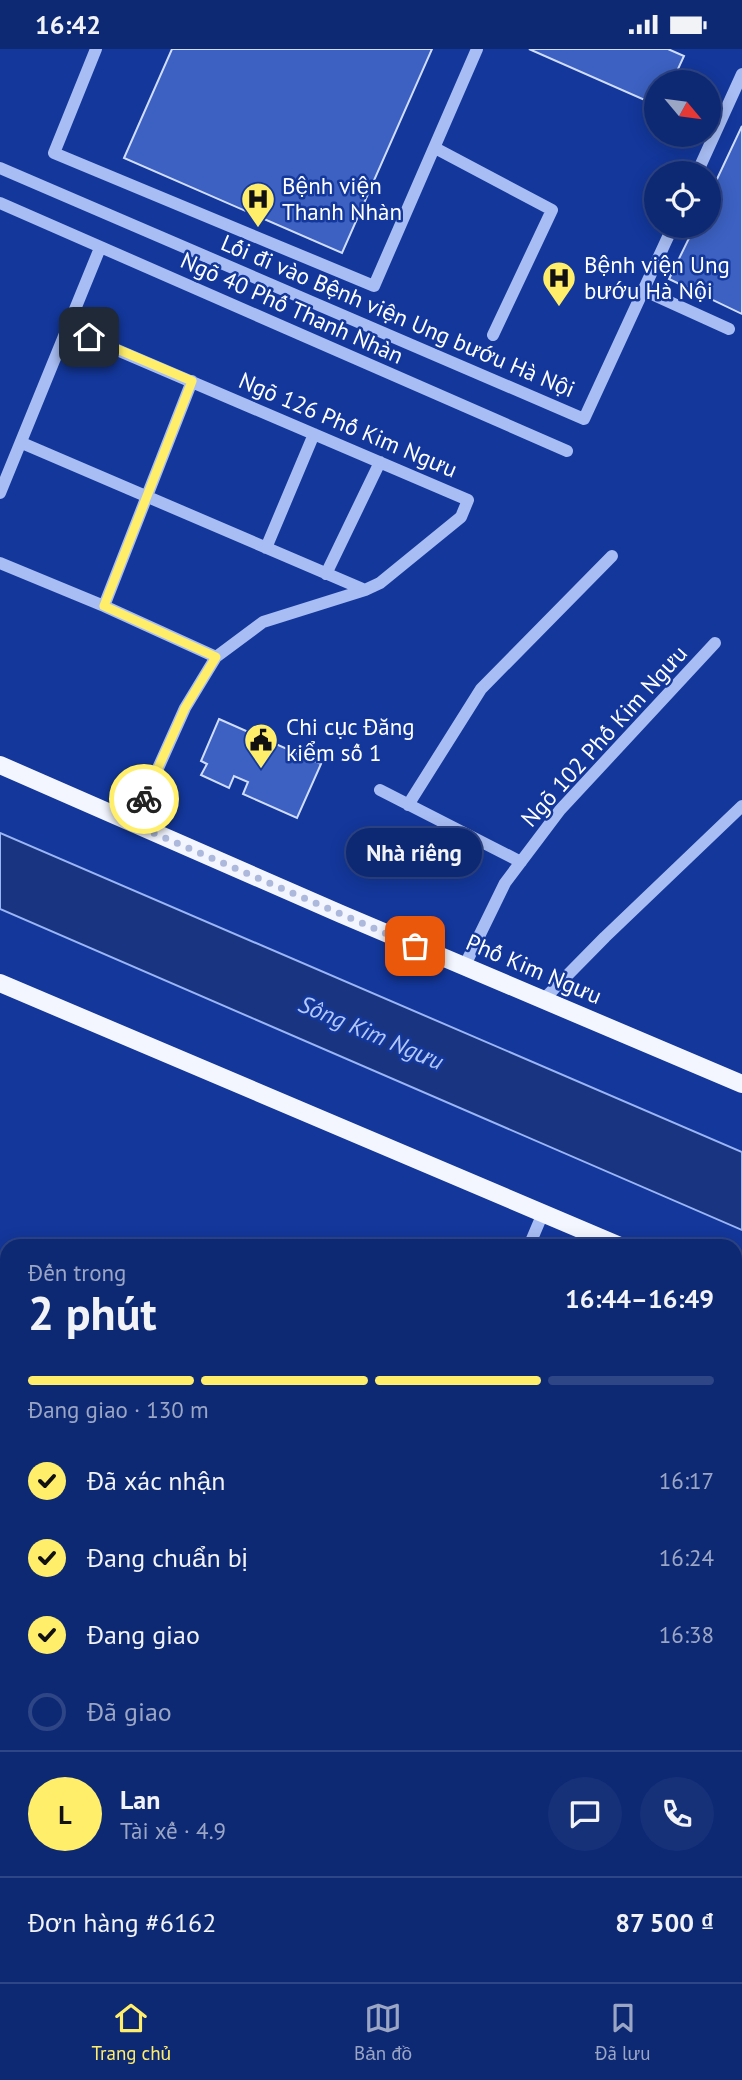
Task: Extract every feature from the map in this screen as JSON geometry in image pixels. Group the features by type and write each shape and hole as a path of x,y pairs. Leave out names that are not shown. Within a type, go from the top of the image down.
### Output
{"main road":[{"name":"Phố Kim Ngưu","path":"0,765 464,967 742,1084"},
{"path":"0,983 604,1239"}],"street":[{"path":"96,49 54,153 374,286 477,49"},
{"path":"702,161 742,74"},
{"path":"435,148 552,210 493,335"},
{"name":"Lối đi vào Bệnh viện Ung bướu Hà Nội","path":"0,168 584,419 667,238"},
{"name":"Ngõ 40 Phố Thanh Nhàn","path":"0,203 567,451"},
{"path":"0,493 100,248"},
{"path":"643,290 729,329"},
{"name":"Ngõ 126 Phố Kim Ngưu","path":"68,328 468,500 461,517 380,583 263,622 216,657 185,708 133,824"},
{"path":"104,606 192,381"},
{"path":"266,548 314,434"},
{"path":"22,443 365,590"},
{"path":"326,574 380,462"},
{"path":"408,806 481,689 612,556"},
{"path":"0,563 216,657"},
{"name":"Ngõ 102 Phố Kim Ngưu","path":"464,967 505,883 560,810 715,643"},
{"path":"380,790 520,862"},
{"path":"543,1000 742,806"},
{"path":"532,1239 543,1213"}],"water":[{"name":"Sông Kim Ngưu","path":"0,833 742,1152 742,1230 0,909"}],"building":[{"path":"172,49 432,49 342,253 124,158"},
{"path":"529,49 668,49 684,56 678,70 644,70 644,100"},
{"name":"Bệnh viện Ung bướu Hà Nội","path":"742,126 742,314 669,279 689,238 721,238 721,171"},
{"name":"Chi cục Đăng kiểm số 1","path":"219,719 321,764 297,818 243,794 248,782 234,776 229,788 201,775 207,764 201,761"}],"way so far":[{"path":"144,799 133,824 415,946"}],"place":[{"name":"Bệnh viện Thanh Nhàn","path":"258,229"},
{"name":"Bệnh viện Ung bướu Hà Nội","path":"559,308"},
{"name":"Chi cục Đăng kiểm số 1","path":"261,770"},
{"name":"Nhà riêng","path":"415,946"}],"route":[{"path":"89,337 192,381 104,606 216,657 185,708 144,799"}]}
